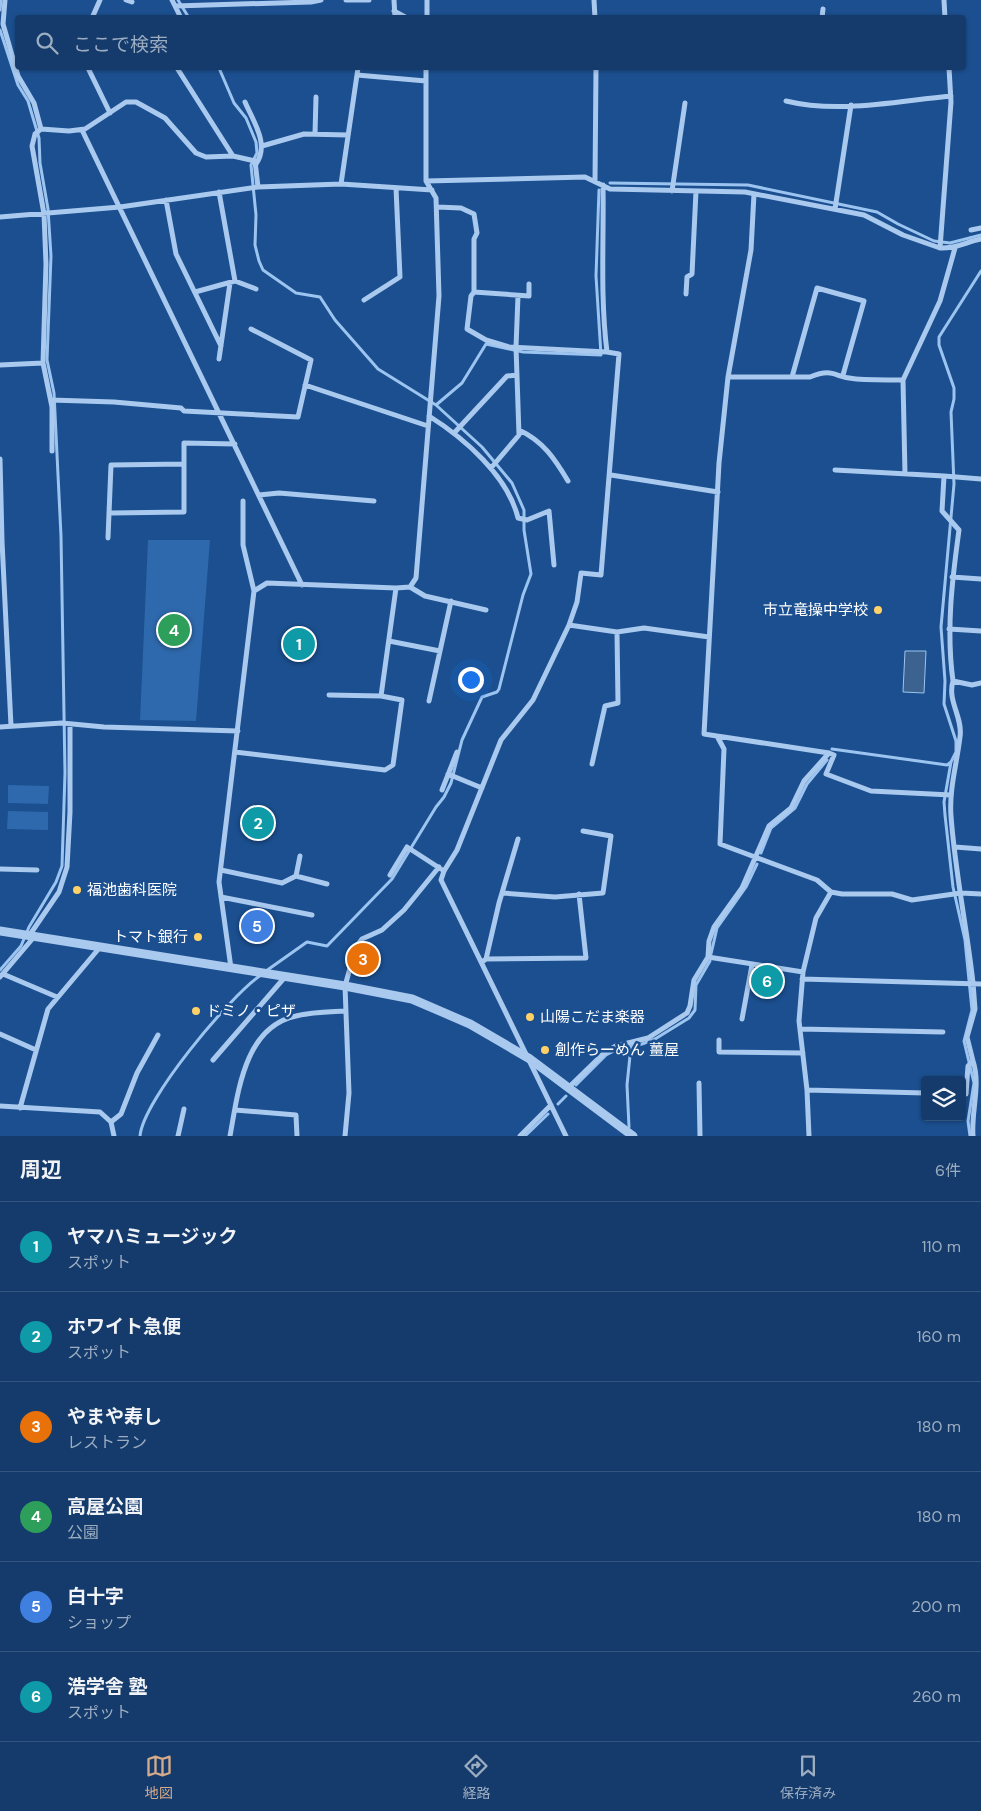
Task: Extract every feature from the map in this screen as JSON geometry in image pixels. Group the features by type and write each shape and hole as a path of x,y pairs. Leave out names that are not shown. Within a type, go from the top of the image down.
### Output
{"street":[{"path":"5,0 3,24 15,66"},
{"path":"93,15 100,0"},
{"path":"172,0 179,5 311,2 321,0"},
{"path":"346,0 369,0"},
{"path":"394,0 395,15"},
{"path":"427,0 427,15"},
{"path":"594,0 595,15"},
{"path":"944,0 945,15"},
{"path":"179,5 180,15"},
{"path":"822,15 823,9"},
{"path":"394,11 401,15"},
{"path":"16,70 34,103 39,131 32,146 47,214 43,363 53,400 52,451"},
{"path":"89,70 110,113"},
{"path":"178,70 233,156"},
{"path":"341,184 358,70"},
{"path":"410,587 416,578 439,296 436,198 426,181 426,70"},
{"path":"595,181 596,70"},
{"path":"940,244 951,96 949,70"},
{"path":"357,75 426,81"},
{"path":"786,101 809,106 851,105 951,96"},
{"path":"315,134 316,97"},
{"path":"39,131 82,130 126,102 136,102 165,118 196,152 206,157 233,156 254,161"},
{"path":"245,102 262,146 262,155 254,161"},
{"path":"672,187 685,102"},
{"path":"836,204 851,105"},
{"path":"82,130 302,585"},
{"path":"262,146 285,138 315,134 348,135"},
{"path":"254,161 255,187"},
{"path":"426,181 585,177 610,189 672,187 696,191 754,194 836,204 864,215 903,235 955,248"},
{"path":"0,217 120,207 255,187 341,184 432,190"},
{"path":"603,185 603,351"},
{"path":"364,300 400,277 396,188"},
{"path":"686,294 687,277 692,274 696,191"},
{"path":"219,192 233,282 219,359"},
{"path":"754,194 751,250 728,377 718,492 704,734 829,753 834,755 826,774 870,791 948,794"},
{"path":"166,200 176,254 221,346"},
{"path":"345,1136 349,1093 345,986 356,947 362,939 382,930 404,910 457,850 501,740 533,700 569,625 576,602 581,573 602,575 619,354 603,351 516,350 486,340 467,329 471,296 474,292 474,240 476,233 474,214 462,208 437,207"},
{"path":"971,230 981,228"},
{"path":"905,474 903,380 940,301 955,248 967,241 981,239"},
{"path":"195,292 233,282 256,289"},
{"path":"474,292 529,296 529,284"},
{"path":"792,377 817,288 864,301 843,376"},
{"path":"494,465 519,435 516,350 518,296"},
{"path":"53,400 114,402 181,408 184,411 298,417 311,360 251,328"},
{"path":"0,365 43,363"},
{"path":"728,377 810,377 823,372 853,379 903,380"},
{"path":"458,429 507,376 517,375"},
{"path":"305,386 428,426"},
{"path":"429,416 458,429 494,465 518,518 525,520 549,512 554,565"},
{"path":"519,430 529,434 552,453 568,481"},
{"path":"111,513 184,512 184,443 235,444"},
{"path":"0,459 1,541 11,726"},
{"path":"108,538 111,513 111,465 184,464"},
{"path":"835,470 958,476 981,479"},
{"path":"611,475 718,492"},
{"path":"944,476 942,511 959,530 952,577 949,649 953,681 950,690 960,737 948,794 955,847 957,893 975,1009 967,1037 971,1062 977,1082 972,1119 973,1136"},
{"path":"259,495 279,493 374,501"},
{"path":"231,968 221,897 221,870 254,591 243,545 243,501"},
{"path":"952,577 981,579"},
{"path":"254,591 267,583 410,587 425,596 486,610"},
{"path":"381,696 396,588"},
{"path":"429,701 451,601"},
{"path":"569,625 617,632 644,628 709,637"},
{"path":"949,629 981,631"},
{"path":"592,764 605,706 618,703 617,632"},
{"path":"389,642 440,652"},
{"path":"953,681 972,684 981,683"},
{"path":"235,752 385,770 393,765 402,700 381,696 329,695"},
{"path":"0,727 66,724 238,731"},
{"path":"57,998 1,976 59,892 67,867 70,812 66,724"},
{"path":"717,736 724,749 720,844 817,880 830,892 842,894 892,894 912,900 957,893 981,894"},
{"path":"442,790 451,776 457,752"},
{"path":"568,1088 604,1053 616,1046 648,1038 687,1013 694,980 708,956 709,941 714,927 742,888 769,826 791,808 804,781 829,753"},
{"path":"451,776 482,788"},
{"path":"502,893 555,897 603,893 611,836 583,831"},
{"path":"484,960 518,839"},
{"path":"390,875 407,847 441,869"},
{"path":"955,847 981,848"},
{"path":"296,876 300,856"},
{"path":"0,869 37,870"},
{"path":"441,869 442,880 484,960 566,1136"},
{"path":"221,870 282,883 296,876 327,884"},
{"path":"809,1136 807,1090 800,1029 802,979 816,918 830,892"},
{"path":"484,960 586,958 579,894"},
{"path":"221,897 312,915"},
{"path":"0,931 345,986 412,999 470,1024 530,1059 633,1136"},
{"path":"20,1108 48,1009 101,946"},
{"path":"708,956 752,965 803,972"},
{"path":"742,1019 752,965"},
{"path":"213,1060 286,977"},
{"path":"802,979 981,984"},
{"path":"230,1136 243,1072 257,1041 280,1021 288,1018 345,1011"},
{"path":"800,1029 943,1032"},
{"path":"0,1034 36,1050"},
{"path":"111,1122 121,1114 137,1073 158,1035"},
{"path":"719,1040 720,1052 803,1053"},
{"path":"966,1094 971,1062"},
{"path":"699,1083 700,1136"},
{"path":"807,1090 921,1093"},
{"path":"520,1136 551,1105"},
{"path":"0,1106 100,1112 111,1122 114,1136"},
{"path":"178,1136 184,1109"},
{"path":"235,1110 296,1115 297,1136"}],"shaded area":[{"path":"148,540 210,540 196,721 140,720"},
{"path":"905,651 926,651 924,693 903,692"},
{"path":"8,785 49,786 48,804 8,803"},
{"path":"8,811 48,812 48,830 7,829"}],"waterway":[{"path":"0,10 1,0"},
{"path":"178,0 187,15"},
{"path":"0,30 18,85 28,101 39,138 40,163 48,209 51,256 47,360 54,393 61,536 65,773 62,866 56,882 29,927 21,946 0,970"},
{"path":"220,70 234,103 246,118 256,142 257,153 251,165 256,215 255,245 263,270 296,293 320,297 335,320 378,369 436,405 482,447 512,483 524,510 524,530 531,574 523,595 499,689 497,692 482,697 462,740 451,783 392,879 327,946 307,942 266,971"},
{"path":"610,183 748,185 877,212 934,241 950,243 981,235"},
{"path":"436,405 462,383 486,344 523,352 601,355 596,276 599,190"},
{"path":"832,749 947,765 951,762 956,752 956,741 944,704 945,681 941,627 954,484 951,412 954,388 939,345 939,337 981,271"},
{"path":"761,853 771,828 795,808 807,784 827,760"},
{"path":"951,762 944,802 953,887 965,940 972,1010 964,1041 974,1083 968,1121 970,1136"},
{"path":"711,954 717,928 746,887 757,864"},
{"path":"576,1085 606,1055 622,1047 642,1044 655,1039 689,1018 695,1010 696,985 710,961"},
{"path":"140,1136 145,1120 171,1075 229,1004 261,975"},
{"path":"629,1127 627,1085 631,1046"},
{"path":"558,1104 566,1096"},
{"path":"525,1136 548,1114"}],"place":[{"name":"市立竜操中学校","path":"878,610"},
{"name":"高屋公園","path":"174,630"},
{"name":"ヤマハミュージック","path":"299,644"},
{"name":"ホワイト急便","path":"258,823"},
{"name":"福池歯科医院","path":"77,890"},
{"name":"白十字","path":"257,926"},
{"name":"トマト銀行","path":"198,937"},
{"name":"やまや寿し","path":"363,959"},
{"name":"浩学舎 塾","path":"767,981"},
{"name":"ドミノ・ピザ","path":"196,1011"},
{"name":"山陽こだま楽器","path":"530,1017"},
{"name":"創作らーめん 薑屋","path":"545,1050"}]}
